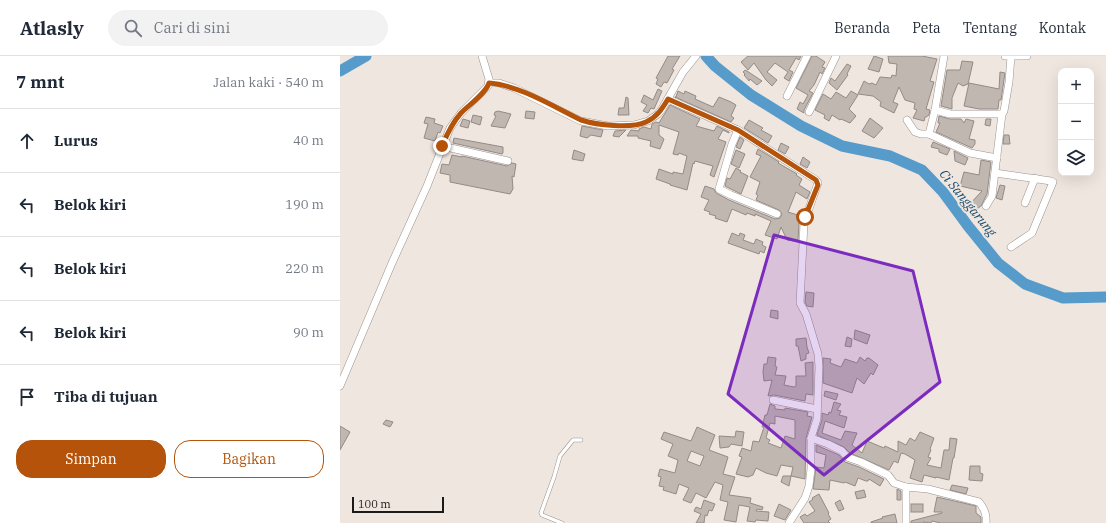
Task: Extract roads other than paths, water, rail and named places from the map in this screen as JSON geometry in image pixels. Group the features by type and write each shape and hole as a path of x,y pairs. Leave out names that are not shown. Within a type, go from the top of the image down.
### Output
{"street":[{"path":"340,386 453,123 489,83 482,56"},
{"path":"489,83 514,88 590,123 608,126 634,125 648,121 658,114 686,68 696,56"},
{"path":"787,96 807,56"},
{"path":"809,112 836,56"},
{"path":"929,134 935,110 944,56"},
{"path":"1005,56 1027,56"},
{"path":"986,206 992,196 1002,114 1004,111 1010,82 1011,56"},
{"path":"668,99 738,130 816,180 818,183 804,223 800,303 806,314 818,354 818,409 817,419 811,438 811,469 809,486 805,498 789,523"},
{"path":"935,110 950,114 1002,114"},
{"path":"907,120 916,132 921,134 929,134 970,153 997,158"},
{"path":"738,130 732,144 719,189 777,214"},
{"path":"442,146 508,161"},
{"path":"995,173 1054,182 1032,233 1011,247"},
{"path":"1025,203 1035,178"},
{"path":"773,400 818,409"},
{"path":"811,438 842,451 847,457 861,462 888,476 894,483 906,487 928,489 979,502 986,514 986,523"},
{"path":"906,487 906,523"}],"lane":[{"path":"562,523 542,515 541,513 554,478 560,456 573,440 581,440"}],"waterway":[{"name":"Ci Sanggarung","path":"340,71 366,56"},
{"name":"Ci Sanggarung","path":"706,56 715,66 751,95 801,126 842,146 890,156 922,170 943,192 998,263 1025,284 1063,298 1106,297"}]}
